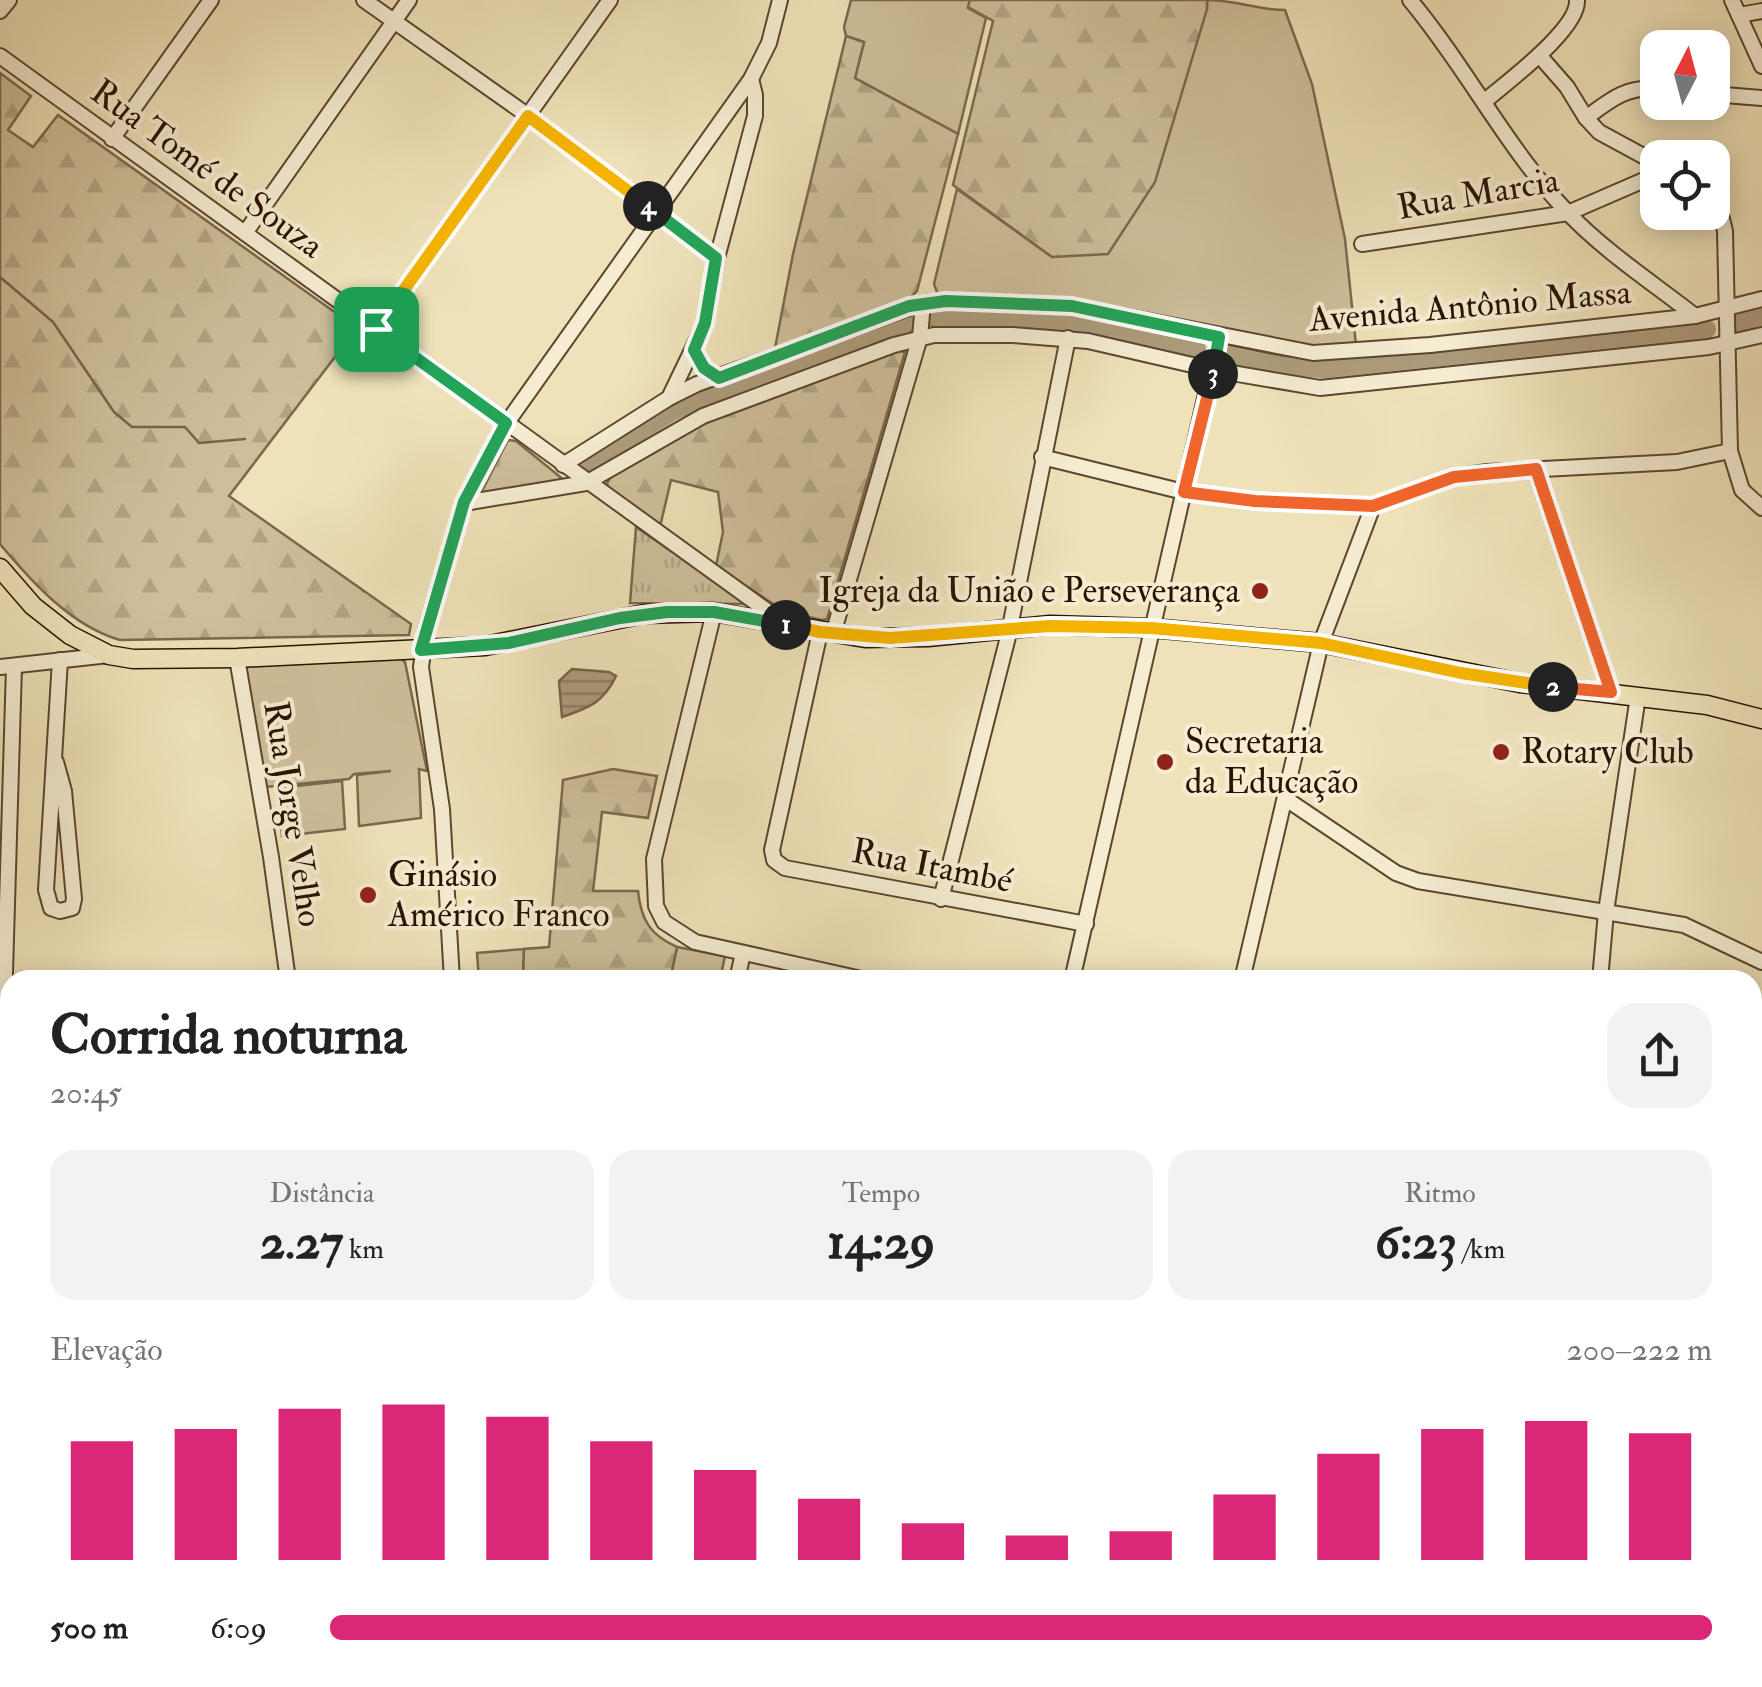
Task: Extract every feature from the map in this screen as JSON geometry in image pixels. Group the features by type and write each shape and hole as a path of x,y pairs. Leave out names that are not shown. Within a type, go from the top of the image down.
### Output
{"main road":[{"path":"0,568 33,606 70,635 109,655 156,660 509,643 644,614 714,612 766,616 786,625 826,633 890,638 1010,628 1151,628 1321,643 1520,684 1706,705 1762,718"}],"street":[{"path":"0,12 9,0"},
{"path":"112,138 211,0"},
{"path":"364,0 528,116 716,258"},
{"path":"245,233 409,0"},
{"path":"376,329 610,0"},
{"path":"451,970 442,809 421,650 464,502 506,423 751,79 769,43 780,0"},
{"path":"1410,0 1459,61 1532,169 1568,213 1696,316"},
{"path":"1485,101 1575,16 1577,0"},
{"path":"1732,0 1762,66"},
{"path":"1739,15 1762,10"},
{"path":"1539,54 1567,87 1586,118 1612,142 1640,155"},
{"name":"Rua Tomé de Souza","path":"0,56 766,616"},
{"path":"669,398 705,323 716,258 755,116 751,79"},
{"path":"1586,118 1617,94 1640,88"},
{"path":"1730,95 1762,98"},
{"name":"Rua Marcia","path":"1362,244 1568,213 1640,182"},
{"path":"1725,230 1730,451 1742,490 1762,508"},
{"path":"1661,289 1666,305 1663,319"},
{"name":"Avenida Antônio Massa","path":"562,465 669,398 923,304 946,301 1072,306 1290,351 1336,353 1696,316 1762,299"},
{"path":"826,633 920,337 923,304"},
{"name":"Avenida Antônio Massa","path":"586,482 703,416 920,337 1068,338 1299,386 1339,387 1729,344 1762,335"},
{"path":"1074,970 1219,337"},
{"path":"941,899 1010,628 1068,338"},
{"path":"694,350 704,368 719,378"},
{"path":"1042,457 1184,492 1255,501 1373,506 1454,477 1678,462 1730,451"},
{"path":"1536,469 1611,692"},
{"path":"464,502 586,482"},
{"path":"1244,970 1321,643 1373,506"},
{"path":"714,612 654,859 656,906 664,922 695,942 810,970"},
{"name":"Rua Itambé","path":"826,633 772,856 785,868 1086,924"},
{"path":"5,970 7,666 109,655"},
{"name":"Rua Jorge Velho","path":"237,658 287,970"},
{"path":"56,762 64,791 74,899 72,908 60,911 46,901 46,890 60,660"},
{"path":"1601,970 1638,696"},
{"path":"1286,799 1396,872 1418,881 1684,926 1762,962"},
{"path":"739,970 743,953"}],"green space":[{"path":"851,0 970,0 968,8 986,18 958,134 855,78 864,42 846,36 844,27"},
{"path":"970,0 1207,0 1155,182 1108,254 1052,257 953,185 993,21 968,7"},
{"path":"1207,0 1285,10 1312,84 1345,239 1356,345 1317,347 1085,302 938,295 934,284 957,189 1052,257 1207,9"},
{"path":"846,36 864,42 855,78 958,134 917,291 910,298 775,348 793,254"},
{"path":"0,73 31,96 8,130 33,147 58,115 357,328 229,496 411,624 409,635 120,640 69,613 0,544"},
{"path":"932,309 1052,310 1091,315 1200,339 1204,349 1196,360 1059,331 934,328 929,321"},
{"path":"909,313 913,325 909,334 694,415 591,475 576,467 576,463 668,404 699,389"},
{"path":"1707,320 1713,328 1710,339 1353,379 1318,381 1221,365 1219,360 1225,344 1287,357 1334,358"},
{"path":"898,350 905,352 827,619 784,611 716,566 723,532 718,492 671,480 660,527 609,490 607,483 612,475 708,421"},
{"path":"508,440 516,441 564,480 480,495"},
{"path":"636,527 748,604 630,603"},
{"path":"400,658 405,662 427,771 419,769 421,818 359,826 357,775 391,771 354,774 349,779 266,787 244,666"},
{"path":"613,769 657,776 648,818 602,812 593,891 638,891 648,925 677,947 672,970 523,970 524,949 549,947 563,780"},
{"path":"342,781 345,829 282,836 278,788"},
{"path":"677,947 725,956 722,970 672,970"},
{"path":"524,949 523,970 478,970 477,953"}],"shaded area":[{"path":"572,669 616,676 595,703 562,717 559,681"}],"waterway":[{"path":"0,277 53,322 114,412 132,427 185,427 199,443 245,439"},
{"path":"935,317 1068,321 1197,349"},
{"path":"1733,325 1762,317"},
{"path":"587,465 673,411 908,322"},
{"path":"1225,355 1279,366 1326,369 1707,329"}],"place":[{"name":"Igreja da União e Perseverança","path":"1260,591"},
{"name":"Rotary Club","path":"1501,752"},
{"name":"Secretaria da Educação","path":"1165,762"},
{"name":"Ginásio Américo Franco","path":"368,895"}],"route":[{"path":"528,116 716,258 705,323 694,350 704,368 719,378 909,306 946,301 1072,306 1219,337 1184,492 1255,501 1373,506 1454,477 1536,469 1611,692 1520,684 1321,643 1151,628 1050,626 928,637 865,638 714,612 644,614 509,643 421,650 464,502 506,423 376,329 528,116"}]}
